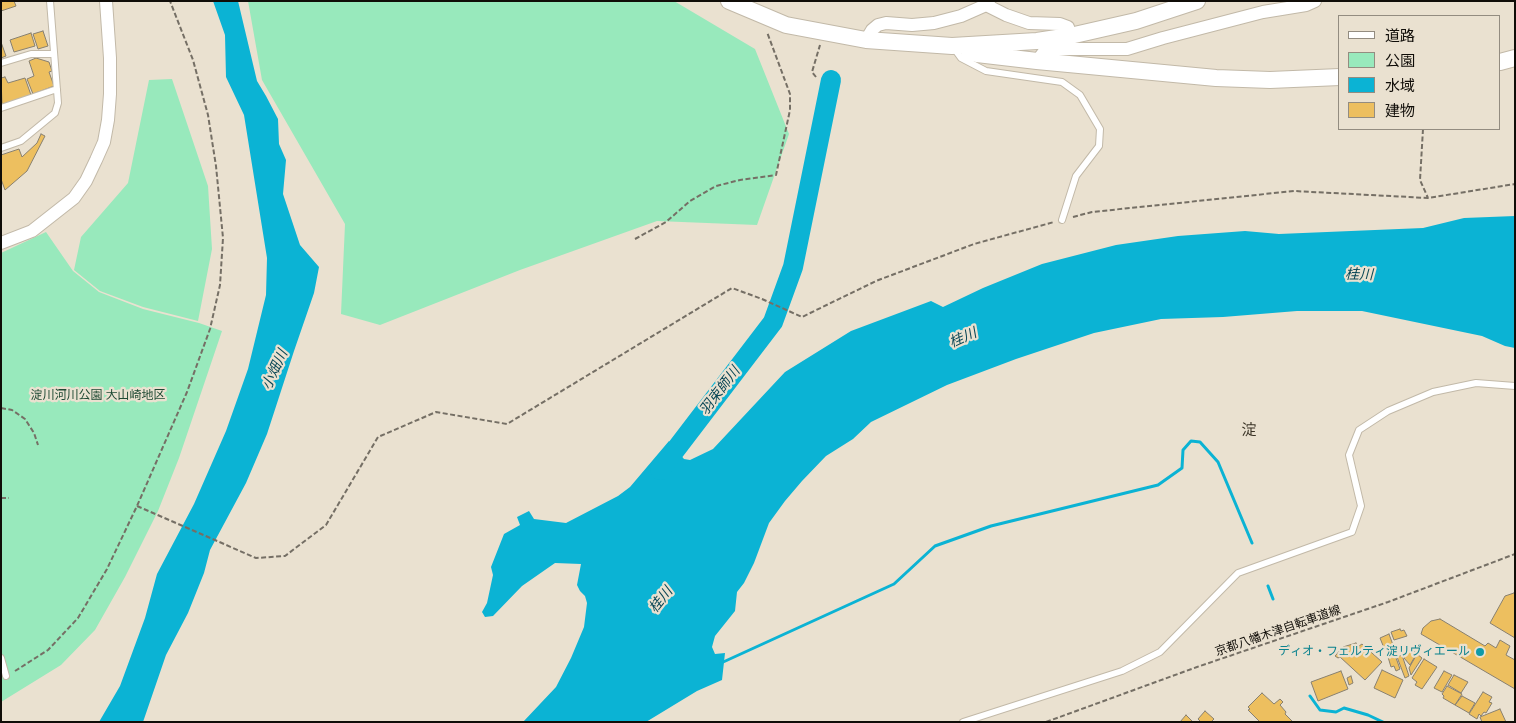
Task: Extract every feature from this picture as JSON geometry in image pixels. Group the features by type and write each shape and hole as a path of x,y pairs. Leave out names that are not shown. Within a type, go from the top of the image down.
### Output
{"street":[{"path":"1,243 32,231 74,198 86,181 96,160 105,134 110,94 110,58 106,1"},
{"path":"729,1 786,25 866,40 952,46 1028,42 1070,36 1136,21 1197,1"},
{"path":"1037,61 1046,49 1127,49 1245,17 1306,5 1315,1"},
{"path":"866,40 872,30 878,25 886,23 912,25 934,23 961,16 987,3 1006,15 1028,23 1060,24 1068,27 1070,36"},
{"path":"952,46 977,54 1216,78 1270,80 1338,77"},
{"path":"1501,62 1515,58"}],"lane":[{"path":"1,148 21,141 55,113 58,103 50,1"},
{"path":"952,46 961,58 986,71 1062,82 1080,95 1100,129 1099,146 1076,176 1062,220"},
{"path":"1,63 31,54 54,54"},
{"path":"1,108 57,89"},
{"path":"963,722 1122,671 1160,652 1238,573 1352,532 1361,506 1349,455 1359,430 1388,411 1433,392 1476,383 1515,386"},
{"path":"1,658 6,676"}],"path":[{"path":"6,676 48,650 78,618 107,569 187,392 210,329 220,285 223,238 216,166 208,114 193,60 170,1"},
{"path":"635,239 666,222 690,201 716,186 740,180 776,176 790,110 790,94 761,15"},
{"path":"816,77 812,72 819,50"},
{"path":"1423,130 1420,180 1428,198"},
{"path":"137,506 236,551 256,558 286,556 326,525 378,437 436,412 506,424 732,288 802,317 876,281 974,244 1092,212 1294,191 1428,198 1515,184"},
{"path":"1,408 12,410 26,420 34,433 38,445"},
{"path":"1,498 10,498"},
{"name":"京都八幡木津自転車道線","path":"1046,722 1197,667 1388,602 1515,554"}],"green space":[{"path":"248,1 674,1 755,49 789,134 757,225 657,221 520,270 380,325 341,314 345,224 262,80"},
{"path":"172,79 208,186 212,249 198,321 143,307 100,291 74,270 81,237 128,183 149,80"},
{"name":"淀川河川公園 大山崎地区","path":"46,232 73,271 99,292 143,309 199,323 222,331 179,458 158,511 125,577 95,630 61,665 1,702 1,253"}],"water":[{"name":"小畑川","path":"213,1 238,1 257,81 278,119 279,144 286,160 283,194 300,245 319,267 314,293 267,434 246,483 210,550 204,573 188,613 166,655 143,722 99,722 120,686 145,618 157,574 194,504 226,431 248,369 266,295 267,258 244,115 226,77 225,35"},
{"name":"桂川","path":"1515,216 1515,348 1505,346 1482,336 1362,311 1297,311 1223,317 1161,319 1094,333 1016,359 947,385 871,422 853,439 826,456 785,501 769,523 754,563 737,592 735,611 715,636 712,647 715,654 725,653 722,680 697,691 646,722 523,722 556,687 584,627 587,603 585,596 577,585 581,564 555,563 522,586 493,616 485,617 482,612 487,603 493,575 491,567 504,534 520,525 517,517 529,511 534,519 566,523 618,496 630,487 669,441 684,459 690,460 713,449 785,372 851,331 931,301 943,307 1042,264 1116,245 1178,236 1245,231 1279,234 1423,228 1464,218"}],"building":[{"path":"1,1 14,1 16,6 1,11"},
{"path":"43,31 48,46 38,49 33,34"},
{"path":"31,33 35,46 14,52 10,40"},
{"path":"1,42 6,56 1,58"},
{"path":"36,58 49,62 52,71 49,72 54,86 33,94 27,79 34,76 29,61"},
{"path":"5,77 8,83 25,78 31,95 2,105 1,78"},
{"path":"41,134 45,136 27,171 5,190 1,179 1,155 19,149 22,157 37,143"},
{"path":"1514,593 1515,638 1490,623 1505,596"},
{"name":"ディオ・フェルティ淀リヴィエール","path":"1440,619 1485,646 1488,643 1496,648 1500,640 1510,646 1506,655 1515,660 1515,689 1421,634 1423,628 1431,621"},
{"path":"1400,629 1401,631 1404,630 1407,636 1394,640 1391,632"},
{"path":"1389,634 1393,645 1384,648 1380,638"},
{"path":"1356,643 1359,646 1362,644 1382,662 1365,680 1340,657 1335,656 1343,647"},
{"path":"1410,649 1417,653 1410,665 1404,658"},
{"path":"1417,654 1422,658 1411,675 1409,668"},
{"path":"1395,655 1400,669 1396,671 1394,666 1391,667 1388,657"},
{"path":"1402,655 1409,676 1405,678 1397,657"},
{"path":"1424,659 1437,667 1422,689 1415,685 1417,682 1412,678"},
{"path":"1382,670 1403,680 1395,698 1374,688"},
{"path":"1341,671 1348,689 1318,701 1311,682"},
{"path":"1444,671 1452,675 1442,692 1434,688"},
{"path":"1454,675 1468,682 1461,693 1448,685"},
{"path":"1351,676 1353,683 1349,685 1347,678"},
{"path":"1447,686 1462,694 1455,705 1443,698 1442,694"},
{"path":"1483,692 1492,697 1489,702 1492,703 1486,713 1484,712 1481,716 1479,714 1477,719 1469,714"},
{"path":"1262,693 1274,704 1280,699 1283,702 1280,705 1286,712 1285,714 1293,722 1260,722 1248,710 1250,709 1248,707"},
{"path":"1462,696 1475,703 1469,713 1455,705"},
{"path":"1500,709 1506,722 1482,722 1480,717"},
{"path":"1205,711 1214,719 1211,722 1201,722 1198,719"},
{"path":"1186,715 1193,722 1180,722"}],"waterway":[{"name":"羽束師川","path":"660,470 773,322 793,267 831,80"},
{"path":"721,663 894,584 935,546 991,526 1158,485 1182,468 1183,450 1191,441 1200,442 1218,462 1252,543"},
{"path":"1268,586 1273,599"},
{"path":"1310,696 1320,710 1336,712 1344,708 1368,715 1383,722"}],"place":[{"name":"ディオ・フェルティ淀リヴィエール","path":"1480,652"}],"district":[{"name":"淀","path":"1249,431"}]}
